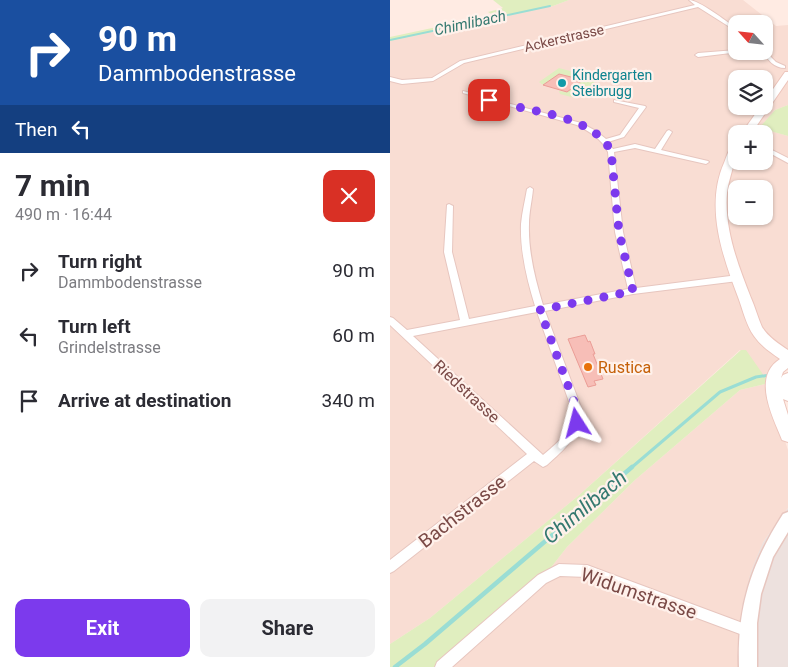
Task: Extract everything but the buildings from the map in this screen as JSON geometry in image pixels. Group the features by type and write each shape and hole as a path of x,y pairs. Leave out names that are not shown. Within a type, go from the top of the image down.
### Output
{"main road":[{"path":"752,125 787,70"},
{"path":"728,166 723,178 720,209 723,235 756,328 784,375 776,400 788,434"}],"street":[{"path":"691,0 728,25"},
{"name":"Ackerstrasse","path":"390,79 402,82 434,81 462,62 699,5"},
{"path":"698,55 728,52"},
{"path":"772,60 787,70"},
{"path":"465,92 579,124 593,131 606,141 611,151 619,232 633,291"},
{"path":"606,141 622,136 643,107 616,101"},
{"path":"657,151 670,132"},
{"path":"611,151 630,146 706,162"},
{"path":"773,153 788,161"},
{"name":"Bachstrasse","path":"390,566 538,459 568,440 577,423 577,410 540,310 530,268 525,225 530,189"},
{"path":"450,206 448,252 465,322"},
{"path":"404,334 540,310 633,291 738,278"},
{"name":"Riedstrasse","path":"390,320 538,459"},
{"path":"748,667 748,631 755,585 764,562 782,538 788,519"},
{"name":"Widumstrasse","path":"442,667 542,579 559,570 587,571 748,631"}],"shaded area":[{"path":"569,0 743,0 762,15 728,15 728,60 773,60 773,24 776,26 788,25 788,105 773,112 773,70 728,70 728,115 771,115 762,125 728,125 728,170 773,170 773,132 788,136 788,361 770,396 788,450 788,508 763,542 740,667 442,667 542,579 567,547 635,480 740,390 769,383 740,350 578,496 430,618 390,644 390,41 553,6"},
{"path":"788,508 788,667 740,667 742,606 751,571 763,542"}],"green space":[{"path":"493,0 569,0 553,6 390,41 390,37 493,15 488,12 503,8"},
{"path":"559,68 599,79 575,98 560,94 559,91 567,92 582,81 559,74 543,85 539,82"},
{"path":"788,105 788,136 773,132 773,125 762,125 771,115 773,115 775,110"},
{"path":"741,350 746,350 769,383 740,390 635,480 567,547 542,579 442,667 390,667 390,644 430,618 578,496"}],"waterway":[{"name":"Chimlibach","path":"390,40 550,6"},
{"name":"Chimlibach","path":"631,468 720,392 756,377 770,375"},
{"name":"Chimlibach","path":"395,667 425,644 632,467"}],"place":[{"name":"Kindergarten Steibrugg","path":"562,83"},
{"name":"Rustica","path":"588,367"}],"route":[{"path":"489,100 516,105 579,124 593,131 606,141 611,151 619,232 633,291 540,310 577,410 577,423"}]}
